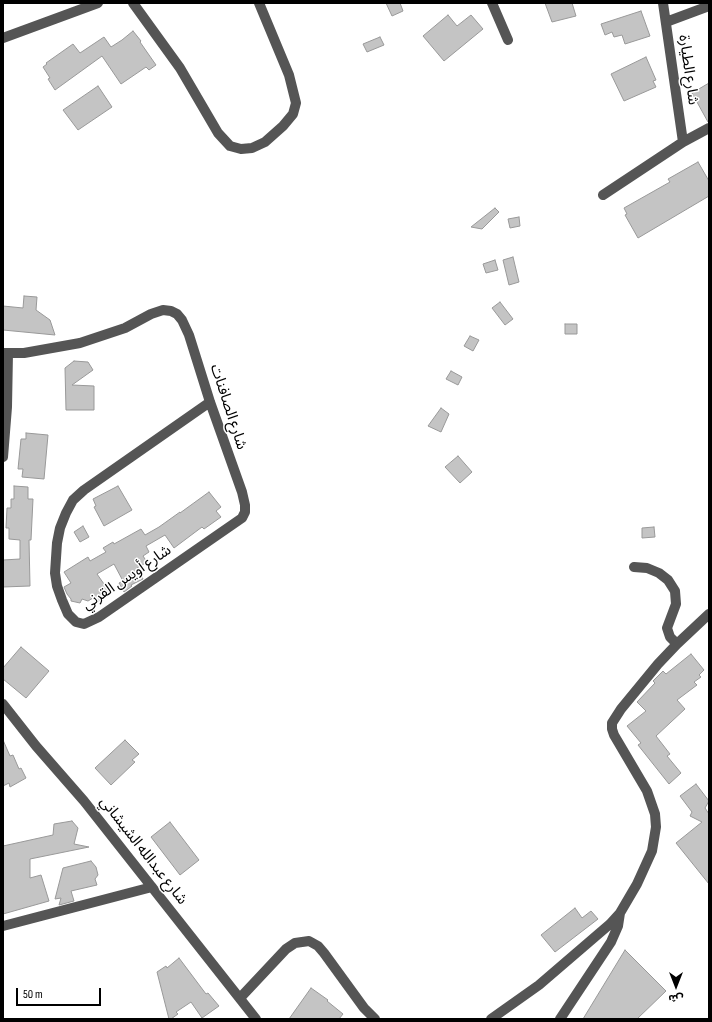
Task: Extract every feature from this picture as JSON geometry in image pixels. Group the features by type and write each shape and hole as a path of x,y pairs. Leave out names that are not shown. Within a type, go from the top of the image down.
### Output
{"street":[{"path":"3,38 98,3"},
{"path":"133,3 180,68 218,133 230,146 241,149 252,148 265,142 271,137 293,114 296,103 289,75 259,3"},
{"path":"492,3 508,40"},
{"name":"شارع الطيارة","path":"663,3 683,142"},
{"path":"666,22 709,6"},
{"path":"604,195 683,142 709,128"},
{"name":"شارع الصافنات","path":"5,353 24,352 80,343 125,328 151,314 163,310 171,311 176,314 182,320 189,335 245,504 245,512 242,518"},
{"path":"3,457 7,407 5,353"},
{"name":"شارع أويس القرني","path":"210,402 107,474 73,500 60,528 55,573 57,586 68,614 76,622 84,624 95,619 242,518"},
{"path":"634,567 647,568 659,573 668,580 675,591 676,604 667,628 670,637 676,644"},
{"path":"491,1019 509,1008 610,924 620,913 637,884 652,851 656,827 654,814 647,790 614,735 612,723 621,709 676,644 709,614"},
{"name":"شارع عبدالله الشيشاني","path":"3,704 36,746 84,801 256,1019"},
{"path":"3,926 152,887"},
{"path":"560,1019 611,942 618,926 620,913"},
{"path":"240,998 286,949 295,943 309,941 318,946 324,953 364,1008 375,1019"}],"building":[{"path":"386,3 400,3 403,11 392,16"},
{"path":"545,3 572,3 576,16 552,22"},
{"path":"641,11 650,36 625,44 622,35 614,37 612,32 605,35 601,24"},
{"path":"448,15 457,26 471,15 483,29 444,61 423,36"},
{"path":"133,31 156,65 149,70 146,67 121,84 102,56 55,90 43,67 47,64 46,63 73,44 80,53 104,37 111,47"},
{"path":"380,37 384,45 367,52 363,44"},
{"path":"646,57 656,80 653,81 656,87 624,101 611,74"},
{"path":"709,83 709,122 708,122 692,93"},
{"path":"98,86 112,107 78,130 63,110"},
{"path":"698,162 709,181 709,196 638,238 625,215 627,214 624,208 670,182 668,179"},
{"path":"495,208 499,212 482,229 471,227"},
{"path":"519,217 520,226 510,228 508,219"},
{"path":"513,257 519,282 509,285 503,260"},
{"path":"495,260 498,270 486,273 483,264"},
{"path":"24,296 37,297 36,310 50,320 55,335 3,330 3,306 23,308"},
{"path":"500,302 513,319 505,325 492,308"},
{"path":"565,324 577,324 577,334 565,334"},
{"path":"470,336 479,340 473,351 464,346"},
{"path":"74,361 88,362 93,370 72,385 94,386 94,410 66,410 65,368"},
{"path":"451,371 462,377 458,385 446,379"},
{"path":"441,408 449,414 441,432 428,426"},
{"path":"26,433 48,435 44,479 22,477 23,469 18,469 21,439 26,439"},
{"path":"458,456 472,472 460,483 445,467"},
{"path":"14,486 28,487 28,499 33,499 31,540 29,540 30,586 3,587 3,560 20,559 20,540 9,539 9,528 6,528 7,508 11,508 11,499 14,499"},
{"path":"118,486 132,510 104,526 94,507 96,506 93,499"},
{"path":"209,492 221,507 216,511 221,517 204,529 202,527 174,548 165,535 146,546 149,552 143,556 147,562 137,568 143,579 131,585 132,586 124,592 119,583 123,581 114,564 97,574 111,594 96,603 93,598 88,601 82,599 80,603 71,601 64,587 71,583 64,572 88,557 90,561 106,552 103,548 113,542 114,544 141,529 145,535 180,513"},
{"path":"83,526 89,537 80,542 74,532"},
{"path":"654,527 655,537 642,538 642,528"},
{"path":"21,647 49,671 26,698 3,679 3,668"},
{"path":"691,654 704,670 699,675 701,677 694,682 697,685 677,700 685,709 656,736 670,754 667,756 681,773 669,784 638,745 641,743 627,726 646,711 637,702 655,683 653,681 663,671 666,674"},
{"path":"3,740 10,756 13,755 19,769 21,768 26,778 10,787 9,783 3,786"},
{"path":"125,740 139,754 132,760 135,762 111,785 95,768"},
{"path":"696,784 709,801 705,808 709,814 709,884 676,843 702,822 690,816 692,812 680,796"},
{"path":"72,821 78,828 74,844 89,847 30,859 30,878 41,875 49,901 3,914 3,846 53,835 54,824"},
{"path":"170,822 199,860 180,875 151,837"},
{"path":"91,861 96,867 98,875 95,879 97,885 71,891 74,901 59,905 61,898 55,899 63,868"},
{"path":"575,908 582,918 591,911 598,919 555,952 541,935"},
{"path":"625,950 666,991 637,1019 583,1019"},
{"path":"179,958 206,994 208,993 219,1006 202,1018 191,1002 176,1012 178,1014 169,1019 157,972 166,966 167,968"},
{"path":"311,988 328,1000 327,1001 343,1014 339,1019 289,1019"}]}
